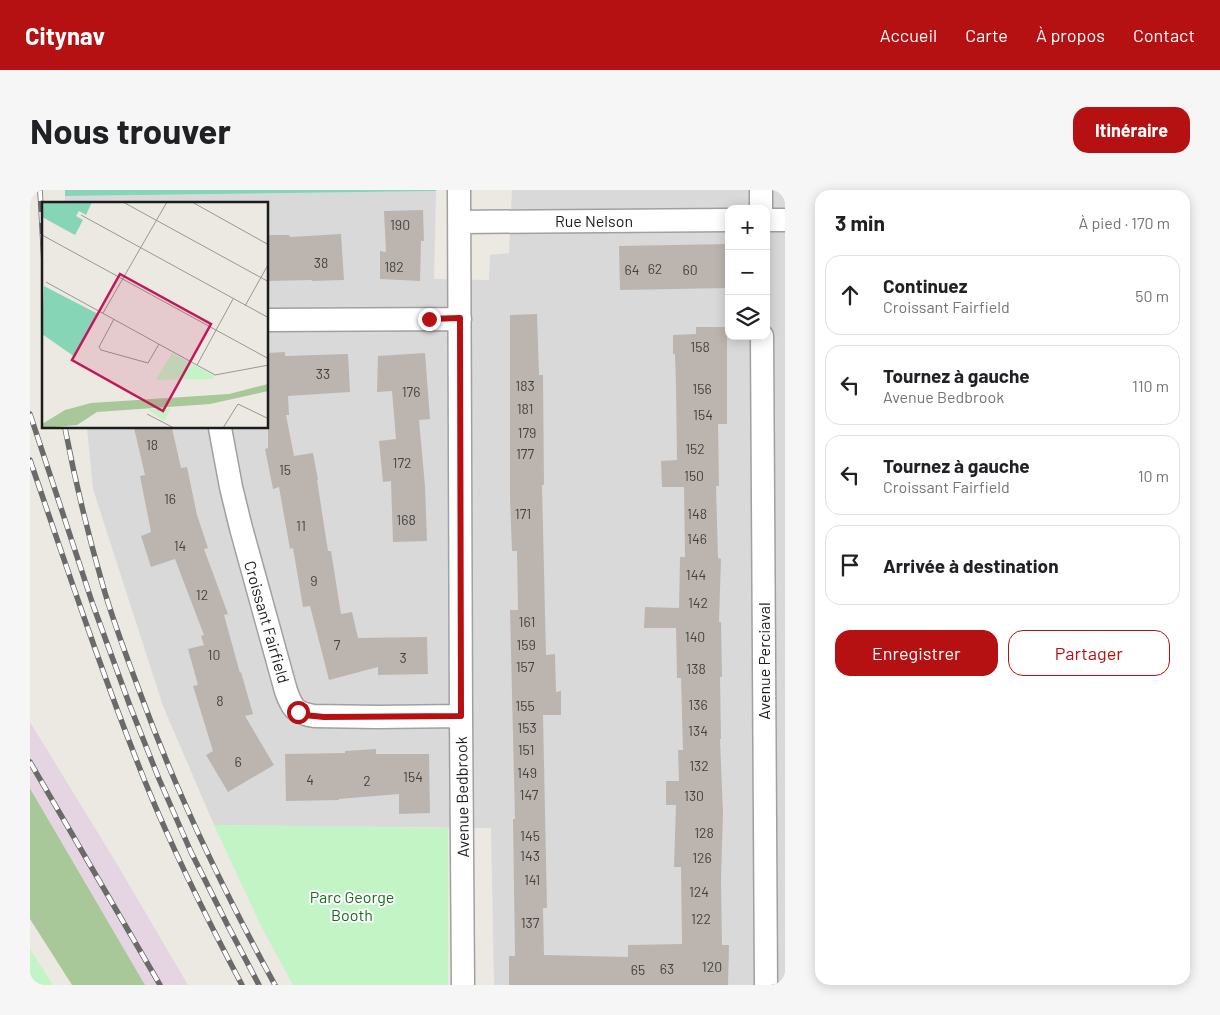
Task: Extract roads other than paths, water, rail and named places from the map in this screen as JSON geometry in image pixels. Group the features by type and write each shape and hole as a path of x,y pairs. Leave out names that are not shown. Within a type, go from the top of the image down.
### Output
{"street":[{"name":"Avenue Bedbrook","path":"459,190 463,985"},
{"path":"761,190 761,205"},
{"name":"Rue Nelson","path":"459,222 725,220"},
{"path":"770,220 785,220"},
{"path":"269,320 460,318"},
{"name":"Avenue Perciaval","path":"762,340 766,985"},
{"name":"Croissant Fairfield","path":"220,429 240,528 286,691 294,708 304,715 314,716 461,716"}],"railway":[{"path":"40,190 42,226"},
{"path":"30,414 93,605 159,779 191,852 259,985"},
{"path":"65,429 82,507 103,586 153,728 201,840 275,985"},
{"path":"30,460 100,663 146,784 191,886 242,985"},
{"path":"30,762 160,985"}],"park label":[{"name":"Parc George Booth","path":"352,906"}]}
